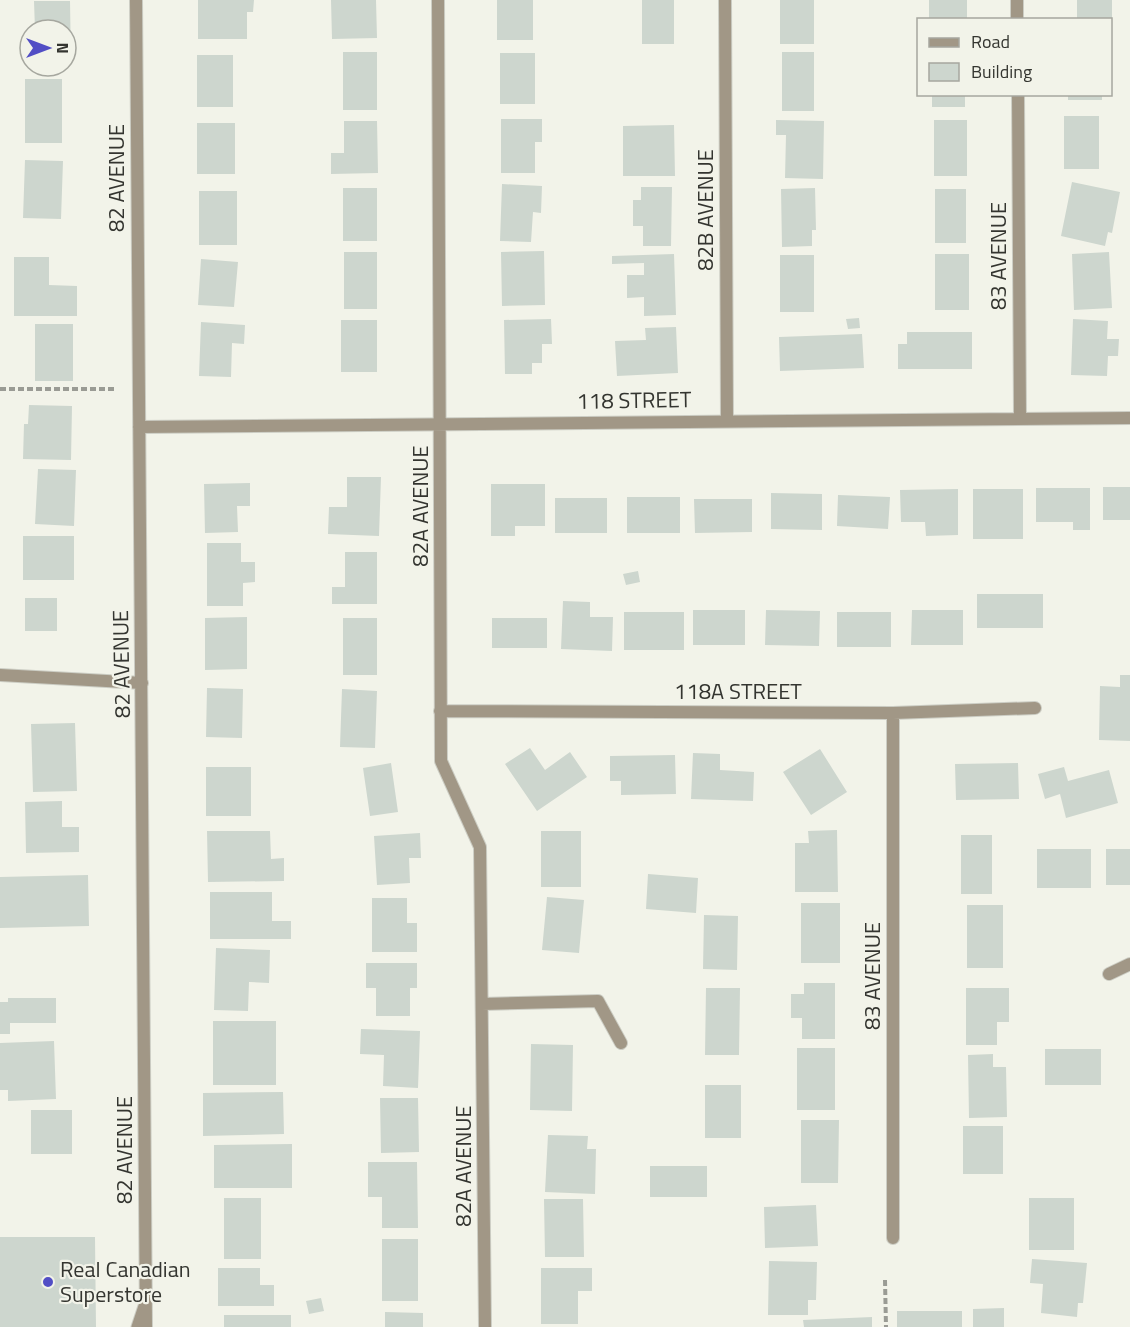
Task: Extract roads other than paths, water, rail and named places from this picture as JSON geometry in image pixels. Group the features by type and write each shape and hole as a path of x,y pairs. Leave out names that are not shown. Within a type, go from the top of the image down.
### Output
{"street":[{"name":"82 AVENUE","path":"136,0 146,1327"},
{"name":"82A AVENUE","path":"438,0 442,423 441,761 480,847 485,1327"},
{"name":"82B AVENUE","path":"725,0 727,420"},
{"path":"1017,0 1017,18"},
{"name":"83 AVENUE","path":"1018,96 1020,418"},
{"name":"118 STREET","path":"139,427 1130,418"},
{"path":"0,675 142,682"},
{"name":"118A STREET","path":"440,711 893,713 1035,708"},
{"name":"83 AVENUE","path":"893,713 893,1238"},
{"path":"1109,974 1130,964"},
{"path":"482,1004 598,1001 621,1043"}],"lane":[{"path":"136,1327 146,1295"}],"place":[{"name":"Real Canadian Superstore","path":"48,1282"}]}
